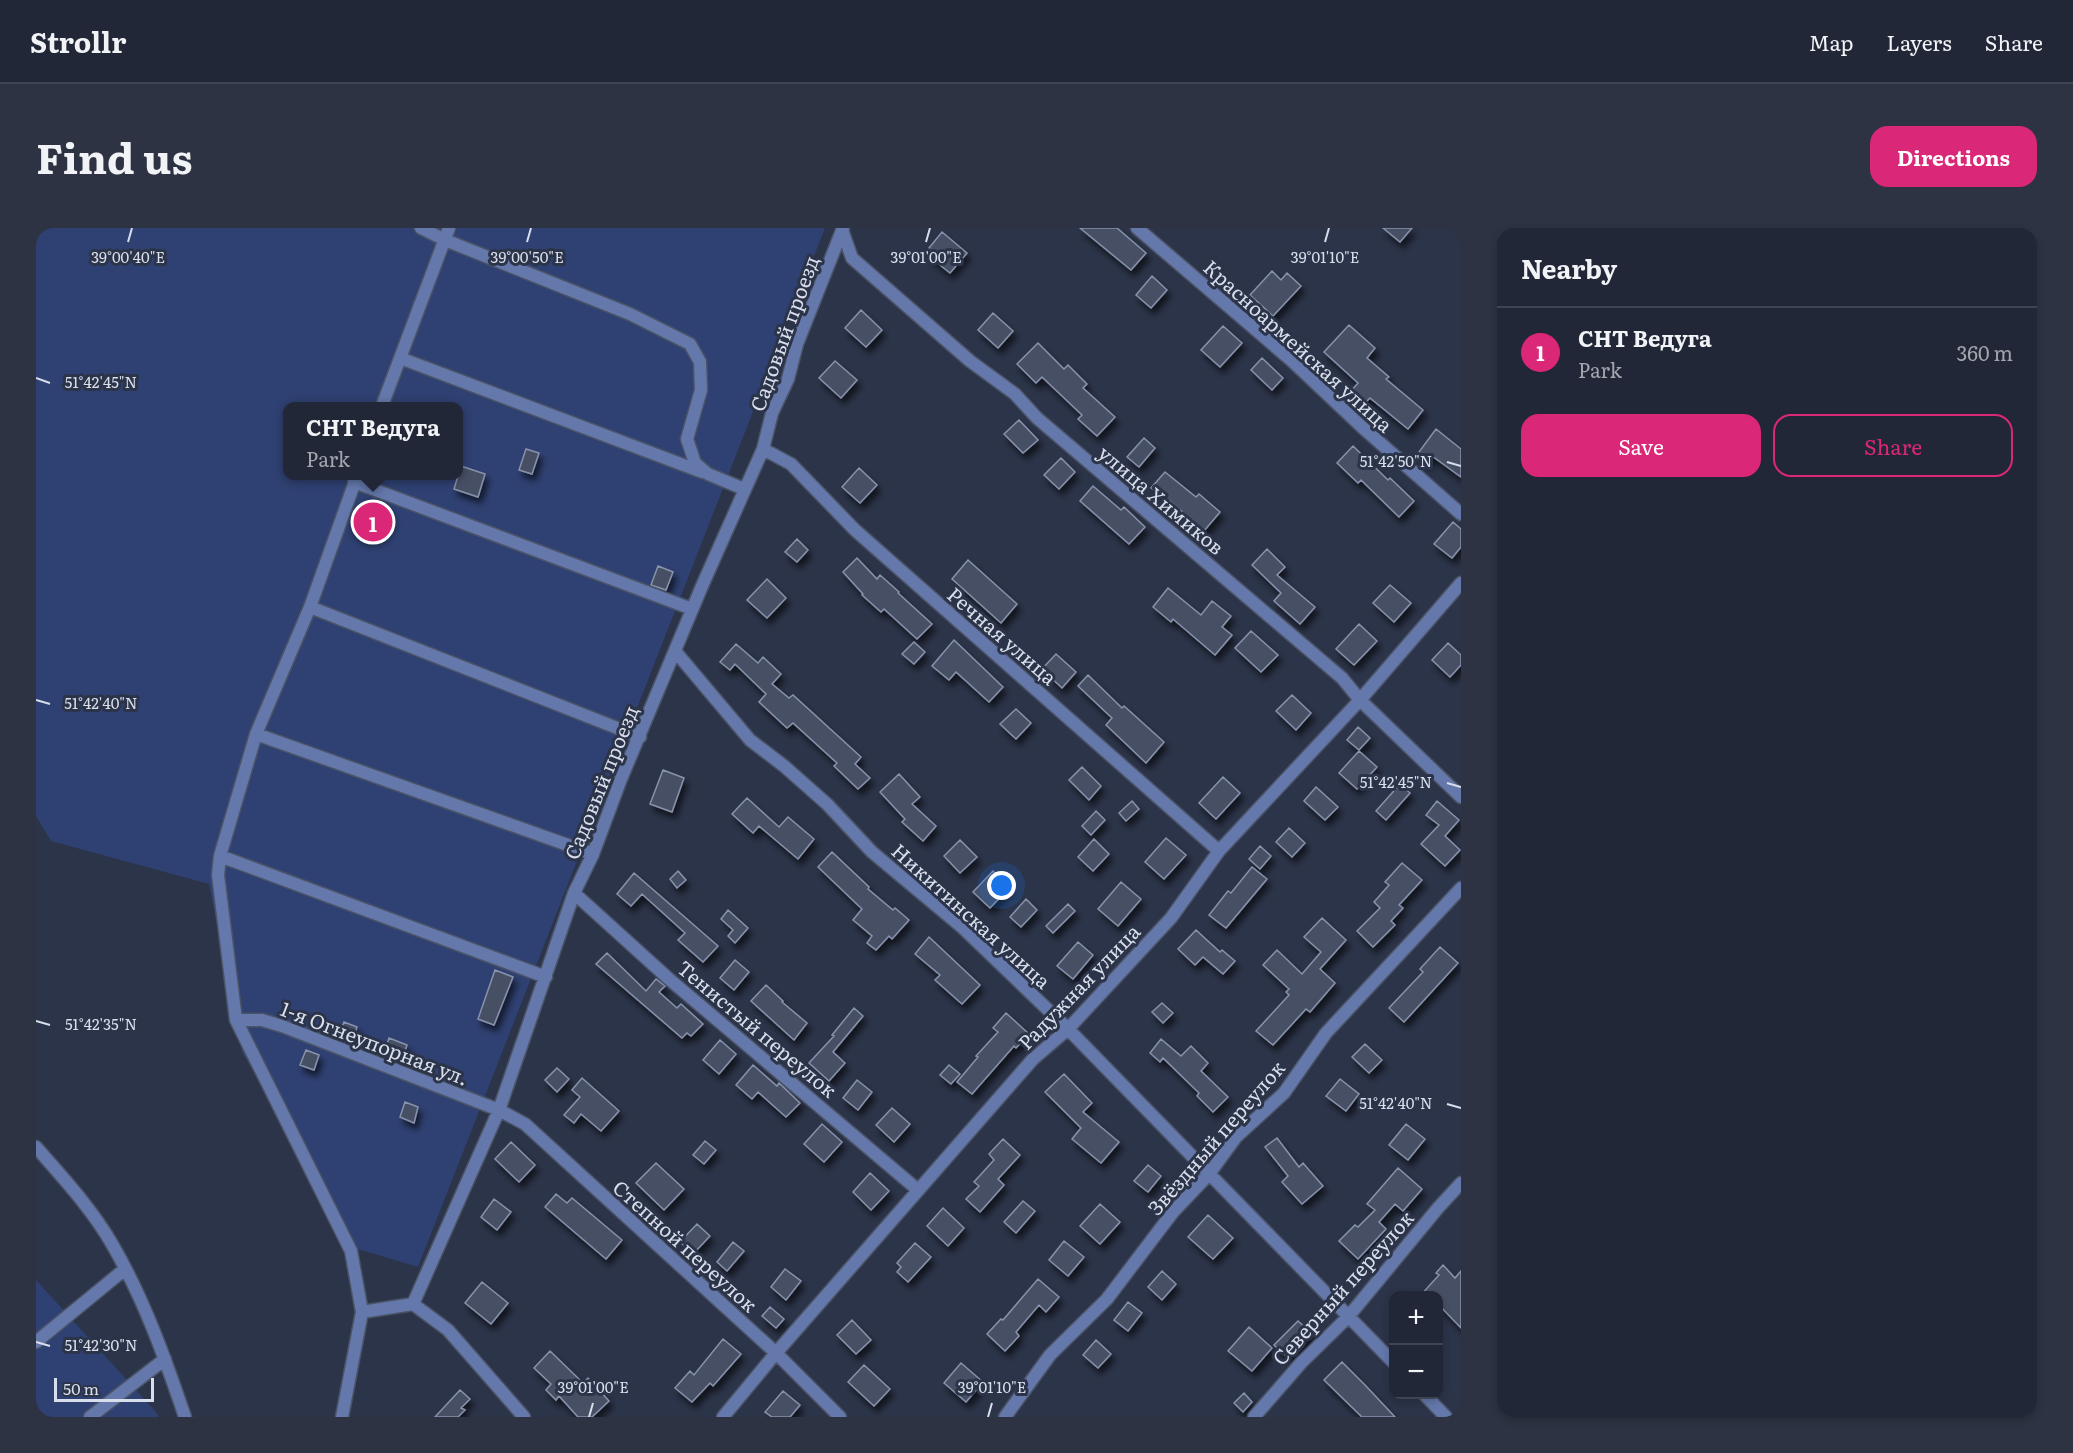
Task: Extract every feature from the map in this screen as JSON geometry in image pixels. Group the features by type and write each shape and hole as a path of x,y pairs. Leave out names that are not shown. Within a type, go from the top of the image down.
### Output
{"street":[{"path":"421,228 447,234 630,314 690,344 700,362 701,390 687,439 695,463 708,474"},
{"name":"Красноармейская улица","path":"1137,228 1291,360 1362,428 1461,514"},
{"name":"Садовый проезд","path":"413,1304 499,1110 574,893 593,854 621,779 692,609 763,449 772,413 788,379 797,344 842,229"},
{"name":"улица Химиков","path":"842,229 852,258 970,362 1015,394 1037,418 1342,678 1360,700 1461,797"},
{"path":"383,402 447,234"},
{"path":"400,357 744,489"},
{"name":"Речная улица","path":"763,449 791,464 855,530 1219,851"},
{"path":"342,1417 362,1312 351,1251 236,1020 218,875 220,856 256,734 310,607 356,480"},
{"path":"359,480 692,609"},
{"name":"Радужная улица","path":"723,1417 776,1353 1033,1059 1068,1029 1171,918 1219,851 1360,700 1461,584"},
{"path":"310,607 640,737"},
{"name":"Никитинская улица","path":"675,651 750,740 827,804 873,852 963,928 1068,1029 1389,1358"},
{"path":"256,734 593,854"},
{"path":"220,856 546,977"},
{"name":"Звёздный переулок","path":"1005,1417 1050,1354 1107,1299 1173,1212 1209,1174 1236,1137 1284,1093 1326,1033 1461,888"},
{"name":"Тенистый переулок","path":"574,893 669,979 918,1190"},
{"name":"1-я Огнеупорная ул.","path":"236,1020 262,1020 282,1026 499,1110"},
{"name":"Степной переулок","path":"499,1110 525,1124 776,1353 840,1417"},
{"path":"36,1147 82,1200 112,1243 144,1306 185,1417"},
{"name":"Северный переулок","path":"1254,1417 1301,1363 1348,1317 1438,1208 1461,1184"},
{"path":"36,1341 125,1269"},
{"path":"362,1312 413,1304 448,1330 524,1417"},
{"path":"90,1417 165,1359"},
{"path":"1428,1399 1446,1417"}],"shaded area":[{"path":"36,228 825,228 418,1267 358,1249 242,1052 209,884 51,841 36,816"},
{"path":"36,1280 155,1411 159,1417 36,1417"}],"building":[{"path":"1080,228 1117,228 1146,253 1131,270"},
{"path":"1383,228 1412,228 1400,242"},
{"path":"942,232 967,253 950,273 925,253"},
{"path":"1272,271 1281,280 1287,273 1301,286 1273,316 1250,295"},
{"path":"1152,276 1167,290 1151,308 1136,295"},
{"path":"861,310 882,330 866,347 845,328"},
{"path":"993,313 1013,331 998,348 978,330"},
{"path":"1349,325 1375,348 1367,358 1389,377 1386,379 1423,410 1408,429 1370,398 1365,403 1351,391 1358,383 1324,352"},
{"path":"1223,326 1242,343 1220,367 1201,350"},
{"path":"1038,343 1064,369 1068,365 1087,384 1083,388 1115,417 1097,436 1078,419 1082,415 1042,377 1036,383 1017,364"},
{"path":"1262,358 1283,378 1272,390 1251,370"},
{"path":"835,361 857,380 841,398 819,378"},
{"path":"1019,420 1038,440 1023,453 1004,434"},
{"path":"1436,429 1461,449 1461,477 1432,456 1426,464 1416,456"},
{"path":"1144,438 1155,448 1139,467 1127,457"},
{"path":"1353,446 1388,480 1390,478 1414,501 1399,517 1361,480 1358,483 1337,463"},
{"path":"526,449 539,453 532,474 519,470"},
{"path":"1061,458 1075,472 1059,489 1044,475"},
{"path":"463,467 485,474 478,497 454,489 457,480 463,480"},
{"path":"859,468 877,485 860,503 842,487"},
{"path":"1165,472 1196,497 1199,494 1220,512 1204,531 1170,501 1151,488"},
{"path":"1093,486 1121,510 1124,507 1145,527 1129,544 1080,501"},
{"path":"1453,522 1461,529 1461,547 1452,558 1434,544"},
{"path":"797,539 808,550 797,562 785,552"},
{"path":"1267,549 1285,567 1277,575 1315,607 1300,624 1274,601 1281,593 1252,565"},
{"path":"857,558 877,579 880,575 932,624 917,639 884,609 881,612 862,595 843,572"},
{"path":"968,560 1017,604 1001,623 952,579"},
{"path":"658,566 673,572 666,590 651,585"},
{"path":"767,579 786,598 767,618 747,600"},
{"path":"1390,585 1411,603 1394,622 1373,603"},
{"path":"1168,588 1201,615 1212,601 1231,616 1222,627 1232,635 1215,655 1173,619 1171,622 1153,607"},
{"path":"1359,624 1377,641 1354,665 1336,649"},
{"path":"1251,631 1278,655 1261,672 1235,648"},
{"path":"954,640 1003,687 989,702 956,672 949,680 932,666"},
{"path":"914,642 925,652 914,664 902,654"},
{"path":"1448,643 1461,655 1461,665 1450,677 1432,660"},
{"path":"736,644 758,663 763,657 781,674 772,684 789,698 793,695 861,757 855,764 870,778 858,789 834,766 837,763 793,723 787,728 759,702 766,694 735,664 730,670 720,662"},
{"path":"1056,654 1076,672 1062,688 1042,669"},
{"path":"1088,675 1122,708 1124,706 1164,742 1146,763 1106,725 1112,718 1078,686"},
{"path":"1292,695 1311,713 1296,730 1276,711"},
{"path":"1016,709 1031,723 1016,739 1000,724"},
{"path":"1358,727 1370,738 1359,750 1347,740"},
{"path":"1359,751 1377,767 1357,789 1339,773"},
{"path":"1082,767 1101,786 1089,800 1069,780"},
{"path":"663,770 684,778 672,812 650,804"},
{"path":"899,774 920,797 912,804 936,826 923,841 902,822 905,819 880,792"},
{"path":"1223,777 1240,793 1216,819 1199,803"},
{"path":"1400,784 1410,793 1386,820 1376,811"},
{"path":"1316,787 1338,807 1325,820 1304,801"},
{"path":"747,798 779,827 788,817 814,839 798,859 759,826 753,833 732,814"},
{"path":"1132,801 1139,809 1126,821 1119,813"},
{"path":"1437,801 1459,820 1445,836 1460,850 1445,866 1421,844 1439,825 1426,815"},
{"path":"1096,811 1105,820 1091,835 1082,826"},
{"path":"1289,828 1305,843 1292,857 1276,842"},
{"path":"1166,838 1186,855 1164,879 1145,862"},
{"path":"1094,839 1109,854 1093,871 1078,857"},
{"path":"960,840 977,857 960,873 944,856"},
{"path":"1260,846 1271,856 1260,869 1249,859"},
{"path":"832,852 869,887 868,889 909,920 892,939 889,936 876,950 867,943 872,936 853,920 862,909 818,867"},
{"path":"1402,863 1422,880 1399,905 1403,908 1391,921 1395,925 1373,947 1357,931 1380,908 1374,902 1389,885 1385,882"},
{"path":"1252,867 1267,879 1226,928 1209,915 1228,891 1231,893"},
{"path":"678,871 686,880 677,888 670,879"},
{"path":"993,871 1010,887 990,908 973,892"},
{"path":"634,873 718,946 703,962 678,940 685,933 642,894 631,906 617,894"},
{"path":"1121,882 1141,899 1118,926 1098,909"},
{"path":"1026,899 1037,910 1021,927 1010,917"},
{"path":"1068,904 1075,911 1053,933 1046,926"},
{"path":"728,910 748,928 735,943 728,936 733,930 721,919"},
{"path":"1322,918 1346,940 1320,969 1335,983 1310,1012 1306,1009 1273,1045 1256,1031 1289,995 1286,992 1289,989 1263,965 1277,950 1302,974 1321,952 1304,937"},
{"path":"1196,930 1220,952 1222,950 1235,961 1223,974 1203,957 1195,965 1178,949"},
{"path":"929,937 980,985 962,1004 935,980 940,975 915,954"},
{"path":"1078,942 1093,955 1073,979 1057,966"},
{"path":"1440,947 1458,963 1404,1022 1389,1008 1423,972 1420,969"},
{"path":"607,953 646,991 656,979 665,986 659,992 677,1008 681,1004 703,1024 691,1036 687,1033 682,1038 596,964"},
{"path":"735,960 749,972 734,990 720,978"},
{"path":"495,970 513,977 494,1025 478,1019"},
{"path":"766,985 807,1023 794,1040 751,1001"},
{"path":"1162,1003 1173,1013 1163,1023 1152,1012"},
{"path":"854,1008 863,1016 833,1052 845,1063 829,1081 809,1063 834,1036 832,1035"},
{"path":"1006,1013 1029,1034 1016,1048 1014,1046 972,1094 957,1082 998,1032 993,1028"},
{"path":"344,1022 357,1027 352,1043 338,1037"},
{"path":"389,1038 407,1045 402,1061 384,1054"},
{"path":"1161,1039 1181,1056 1191,1046 1208,1063 1201,1071 1228,1097 1213,1112 1197,1096 1199,1093 1163,1058 1160,1062 1150,1053"},
{"path":"720,1040 736,1054 719,1074 703,1060"},
{"path":"1365,1044 1382,1060 1369,1073 1352,1057"},
{"path":"306,1050 319,1055 314,1070 300,1065"},
{"path":"753,1065 777,1086 779,1083 800,1103 786,1117 758,1092 752,1099 736,1085"},
{"path":"949,1065 960,1074 951,1084 940,1075"},
{"path":"557,1068 569,1079 557,1092 545,1080"},
{"path":"1064,1074 1092,1103 1083,1112 1119,1142 1101,1163 1072,1139 1081,1128 1045,1092"},
{"path":"582,1078 619,1111 601,1131 581,1114 574,1123 564,1115 580,1097 572,1090"},
{"path":"1340,1079 1359,1094 1346,1111 1326,1096"},
{"path":"857,1080 872,1092 858,1110 843,1098"},
{"path":"405,1102 418,1107 414,1123 400,1117"},
{"path":"892,1108 910,1124 894,1142 876,1125"},
{"path":"822,1124 842,1142 824,1162 804,1144"},
{"path":"1406,1124 1425,1139 1408,1160 1389,1145"},
{"path":"1277,1138 1299,1167 1303,1163 1323,1186 1302,1204 1282,1182 1288,1176 1265,1147"},
{"path":"1003,1139 1020,1155 998,1179 1004,1185 980,1212 966,1199 979,1186 974,1182 994,1160 989,1154"},
{"path":"705,1141 716,1150 704,1164 693,1155"},
{"path":"511,1142 535,1165 519,1182 495,1159"},
{"path":"656,1163 684,1189 664,1210 636,1183"},
{"path":"1148,1165 1161,1176 1148,1192 1134,1181"},
{"path":"1398,1168 1422,1189 1403,1211 1395,1204 1379,1222 1386,1229 1358,1259 1339,1241 1375,1210 1367,1204"},
{"path":"870,1173 889,1191 871,1210 853,1192"},
{"path":"556,1194 567,1203 572,1198 622,1240 606,1259 545,1207"},
{"path":"494,1199 511,1212 497,1230 481,1217"},
{"path":"1023,1201 1035,1211 1016,1233 1004,1222"},
{"path":"1100,1204 1120,1222 1100,1244 1080,1226"},
{"path":"943,1208 964,1228 948,1246 927,1226"},
{"path":"1208,1215 1233,1238 1213,1259 1188,1237"},
{"path":"697,1224 710,1236 693,1254 680,1242"},
{"path":"1064,1241 1084,1257 1068,1276 1049,1260"},
{"path":"733,1242 744,1251 727,1271 717,1262"},
{"path":"915,1243 931,1257 908,1282 897,1272 901,1267 897,1263"},
{"path":"1443,1265 1455,1278 1461,1271 1461,1328 1443,1309 1443,1291 1425,1291 1439,1275 1436,1273"},
{"path":"785,1269 801,1281 786,1300 771,1287"},
{"path":"1162,1271 1176,1284 1162,1300 1148,1287"},
{"path":"1038,1279 1059,1297 1046,1312 1039,1305 1016,1332 1019,1336 1005,1351 987,1334 1001,1319 1003,1320"},
{"path":"482,1282 508,1303 491,1324 465,1303"},
{"path":"1128,1302 1142,1313 1128,1331 1114,1320"},
{"path":"770,1307 784,1319 776,1328 762,1316"},
{"path":"852,1320 871,1340 856,1354 837,1335"},
{"path":"1298,1321 1312,1333 1288,1358 1274,1345"},
{"path":"1249,1327 1272,1348 1252,1371 1228,1351"},
{"path":"723,1339 741,1354 713,1386 710,1383 692,1402 675,1388 690,1371 694,1375"},
{"path":"1096,1340 1111,1354 1098,1368 1083,1355"},
{"path":"550,1351 583,1383 588,1378 609,1401 592,1417 578,1417 559,1396 556,1400 546,1390 551,1384 534,1368"},
{"path":"1342,1362 1395,1417 1362,1417 1324,1380"},
{"path":"961,1363 983,1382 966,1402 944,1383"},
{"path":"864,1365 890,1389 874,1406 848,1382"},
{"path":"460,1390 470,1399 461,1408 465,1410 458,1417 435,1417"},
{"path":"783,1391 800,1405 790,1417 772,1417 765,1412"},
{"path":"1244,1393 1252,1402 1243,1412 1234,1403"}],"place":[{"name":"СНТ Ведуга","path":"373,522"}]}
